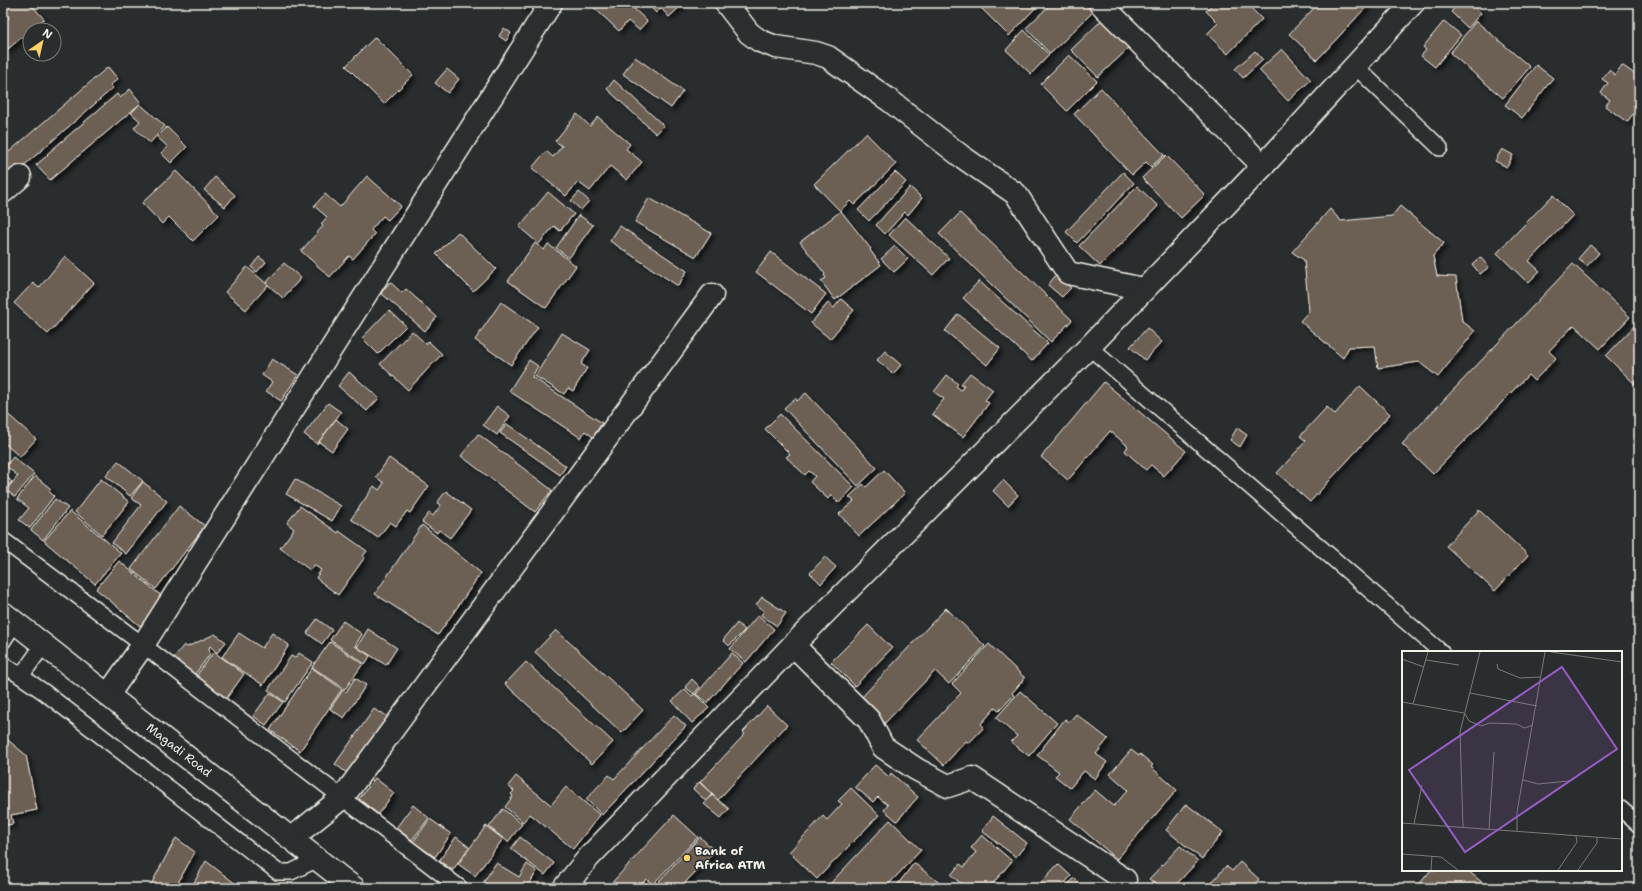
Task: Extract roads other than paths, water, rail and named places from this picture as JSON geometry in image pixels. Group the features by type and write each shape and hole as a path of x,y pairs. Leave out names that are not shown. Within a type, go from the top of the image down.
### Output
{"main road":[{"path":"108,695 143,645 551,3"},
{"path":"726,3 749,33 760,41 776,47 816,53 828,57 889,100 961,156 1016,194 1068,274 1143,289"},
{"path":"1100,3 1263,166"},
{"path":"564,888 589,857 793,645 1089,347 1143,289 1263,166 1413,3"},
{"path":"292,838 343,797 712,295"},
{"name":"Magadi Road","path":"9,618 318,858 354,888"},
{"path":"793,645 869,720 883,748 916,769 948,786 972,778 1125,880"}],"lane":[{"path":"1355,66 1440,148"},
{"path":"1089,347 1439,651"},
{"path":"3,540 343,797 460,888"},
{"path":"3,641 9,618"},
{"path":"21,676 44,644"},
{"path":"3,664 21,676 278,872 291,872 318,858"},
{"path":"1622,810 1639,825"}],"place":[{"name":"Bank of Africa ATM","path":"687,858"}]}
